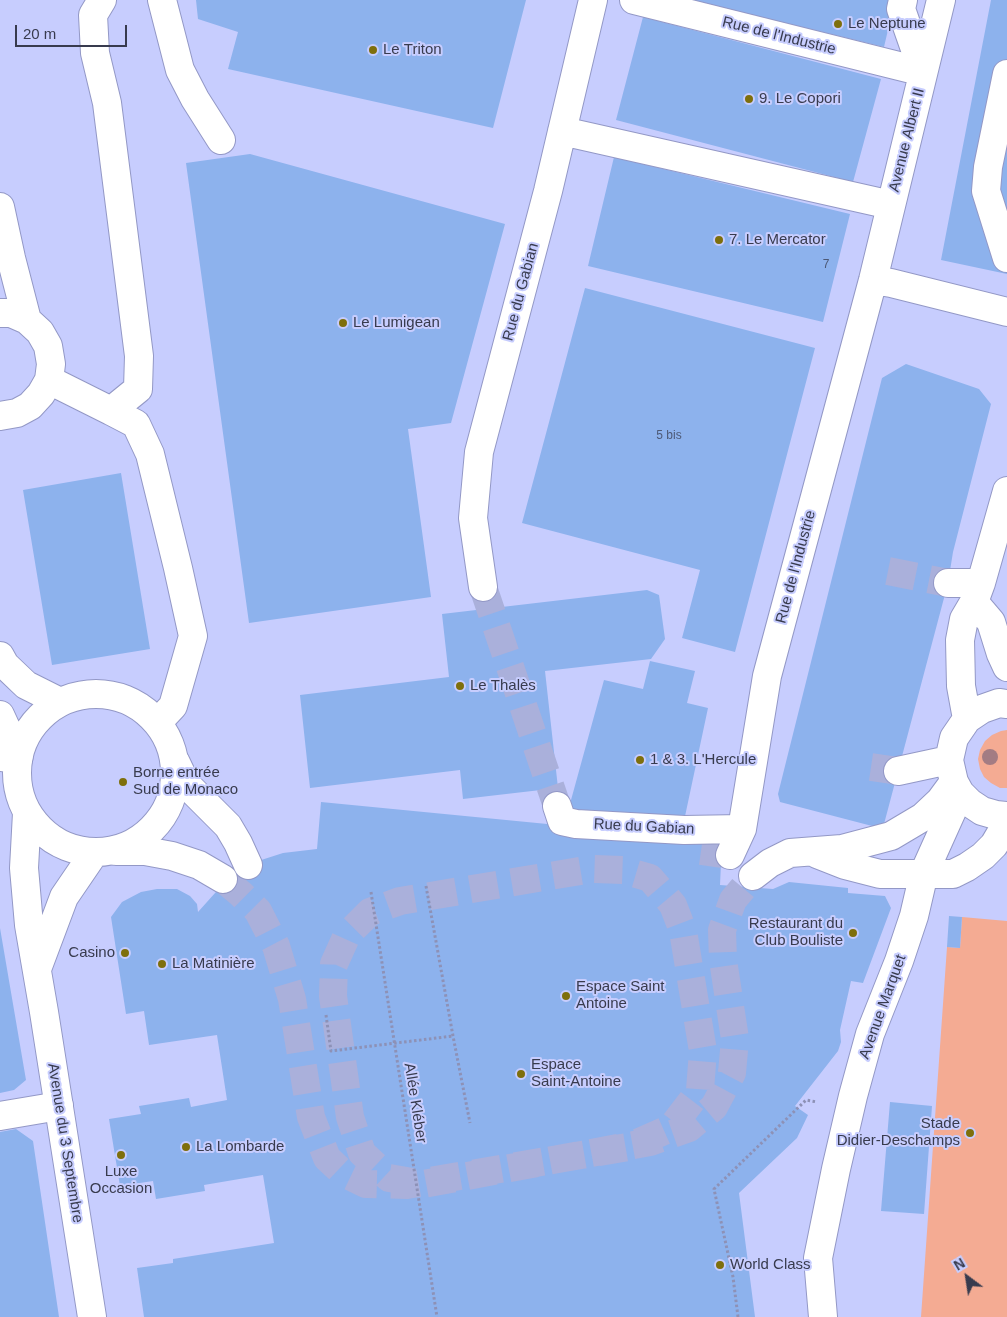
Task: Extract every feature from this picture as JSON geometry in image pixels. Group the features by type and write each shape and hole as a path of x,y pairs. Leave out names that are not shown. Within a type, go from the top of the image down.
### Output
{"street":[{"path":"102,0 93,15 95,53 107,103 139,356 138,389 112,411"},
{"path":"162,0 180,70 195,99 222,140"},
{"name":"Rue du Gabian","path":"483,587 473,518 479,452 548,191 593,0"},
{"name":"Rue de l'Industrie","path":"634,0 923,72"},
{"path":"903,0 901,9 923,72"},
{"name":"Avenue Albert II","path":"873,280 941,0"},
{"path":"1007,74 988,167 986,191 1007,258"},
{"path":"562,131 891,205"},
{"path":"0,207 11,258 28,320"},
{"path":"873,280 891,282 1007,312"},
{"name":"Rue de l'Industrie","path":"813,852 790,853 762,870 726,854 742,829 768,676 873,280"},
{"path":"0,313 11,313 28,320 40,332 48,346 51,364 49,380 41,394 30,406 5,420"},
{"path":"49,380 136,424 150,454 193,636 173,706 158,722"},
{"path":"967,719 961,686 960,640 964,619 977,592 1007,491"},
{"path":"948,583 977,592 991,622 1000,654 1007,667"},
{"path":"0,656 5,665 26,685 60,702"},
{"path":"12,757 41,716 60,702 85,694 113,695 137,705 158,722 169,742 186,784 228,826 248,865"},
{"path":"1007,704 999,704 982,709 967,719 954,738 955,778 970,803 982,811 996,816 1007,816"},
{"path":"0,715 12,757 20,796 27,813 44,834 67,848 105,852 145,851 172,856 199,865 223,879"},
{"path":"105,852 143,839 162,818 174,792 176,763"},
{"path":"898,771 955,778"},
{"path":"813,852 842,849 891,836 923,817 940,801 955,778"},
{"name":"Avenue Marquet","path":"823,1317 818,1258 836,1169 870,1034 914,916 924,873 955,778"},
{"name":"Rue du Gabian","path":"557,806 562,821 576,824 684,830 742,829"},
{"name":"Avenue du 3 Septembre","path":"27,813 24,868 29,925 92,1317"},
{"path":"813,852 845,865 880,874 953,874 983,856 994,845 1007,823"},
{"name":"Avenue du 3 Septembre","path":"37,970 64,897 105,852"},
{"path":"0,1116 59,1106"}],"path":[{"path":"426,886 452,1036 470,1123"},
{"name":"Allée Kléber","path":"370,892 437,1317"},
{"path":"326,1015 331,1051 452,1036"},
{"path":"738,1317 733,1277 714,1189 806,1100"}],"shaded area":[{"path":"1007,730 1007,788 1000,788 984,777 978,759 985,741 992,735"},
{"name":"Stade Didier-Deschamps","path":"962,917 1007,921 1007,1317 921,1317 947,947 960,948"}],"building":[{"name":"Le Triton","path":"196,0 526,0 493,128 228,69 238,32 198,19"},
{"name":"Le Neptune","path":"691,0 895,0 884,47"},
{"path":"991,0 1007,0 1007,274 941,260"},
{"name":"9. Le Copori","path":"643,17 881,79 853,182 616,120"},
{"name":"Le Lumigean","path":"250,154 505,224 451,423 408,429 431,597 249,623 186,163"},
{"name":"7. Le Mercator","path":"614,157 850,214 823,322 588,266"},
{"path":"585,288 815,348 735,652 682,638 700,570 522,523"},
{"path":"906,364 979,389 991,404 953,552 948,583 884,824 876,827 780,802 778,794 882,378"},
{"path":"121,473 150,649 52,665 23,490"},
{"name":"Le Thalès","path":"647,590 659,595 665,639 651,659 545,671 558,788 463,799 460,770 310,788 300,695 449,677 442,614"},
{"name":"1 & 3. L'Hercule","path":"650,661 695,671 687,703 708,708 684,821 568,811 604,680 643,689"},
{"name":"Espace Saint-Antoine","path":"321,802 722,841 720,885 773,889 789,882 848,888 848,893 885,896 891,908 863,983 851,981 840,1030 841,1042 838,1051 795,1106 808,1115 797,1138 739,1193 755,1317 144,1317 137,1268 173,1263 173,1259 274,1243 263,1175 204,1185 205,1191 156,1199 153,1181 120,1186 109,1119 141,1114 139,1106 189,1098 191,1107 227,1100 217,1035 149,1045 144,1011 126,1014 111,917 122,902 141,892 157,889 177,889 190,896 197,904 198,912 224,883 255,862 283,853 317,849"},
{"path":"949,916 962,917 960,948 947,947"},
{"path":"0,928 26,1080 14,1090 0,1093"},
{"path":"890,1102 932,1106 924,1214 881,1211"},
{"path":"16,1129 33,1141 59,1317 0,1317 0,1132"}],"tunnel":[{"path":"888,571 948,583"},
{"path":"483,587 557,806"},
{"path":"871,767 898,771"},
{"path":"701,851 722,854"},
{"path":"223,879 258,911 276,946 292,999 311,1117 327,1158 343,1173 366,1184 407,1185 628,1147 671,1128 700,1090 703,1051 683,931 673,905 650,878 623,870 592,869 400,901 370,912 347,935 334,964 333,996 350,1117 362,1153 389,1178 424,1184 650,1142 689,1128 714,1107 732,1073 735,1039 723,960 722,930 733,900 753,876"}],"place":[{"name":"Le Neptune","path":"838,24"},
{"name":"Le Triton","path":"373,50"},
{"name":"9. Le Copori","path":"749,99"},
{"name":"7. Le Mercator","path":"719,240"},
{"name":"Le Lumigean","path":"343,323"},
{"name":"Le Thalès","path":"460,686"},
{"name":"1 & 3. L'Hercule","path":"640,760"},
{"name":"Borne entrée Sud de Monaco","path":"123,782"},
{"name":"Restaurant du Club Bouliste","path":"853,933"},
{"name":"Casino","path":"125,953"},
{"name":"La Matinière","path":"162,964"},
{"name":"Espace Saint Antoine","path":"566,996"},
{"name":"Espace Saint-Antoine","path":"521,1074"},
{"name":"Stade Didier-Deschamps","path":"970,1133"},
{"name":"La Lombarde","path":"186,1147"},
{"name":"Luxe Occasion","path":"121,1155"},
{"name":"World Class","path":"720,1265"}]}
